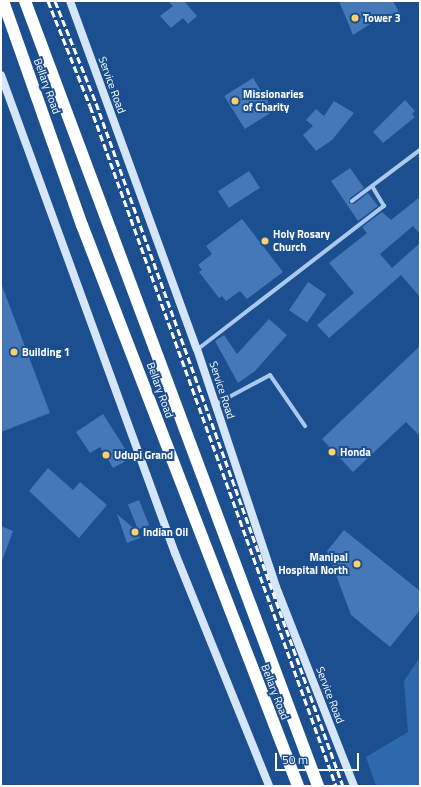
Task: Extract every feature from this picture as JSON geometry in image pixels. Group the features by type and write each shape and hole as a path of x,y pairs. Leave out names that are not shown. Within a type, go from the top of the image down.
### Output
{"highway":[{"name":"Bellary Road","path":"3,1 82,225 298,786"},
{"name":"Bellary Road","path":"25,1 318,786"}],"main road":[{"name":"Service Road","path":"70,1 197,349 278,592 354,786"},
{"path":"1,75 175,553 269,786"}],"street":[{"path":"1,89 8,95"},
{"path":"352,201 420,150"},
{"path":"197,349 384,206 372,186"},
{"path":"215,404 270,375 305,426"}],"shaded area":[{"path":"420,657 420,786 376,786 366,757 408,732 404,681"}],"building":[{"path":"168,1 184,1 197,16 188,24 183,18 171,28 160,16 173,6"},
{"name":"Tower 3","path":"339,1 393,1 400,14 386,19 384,15 353,35"},
{"path":"253,78 274,111 245,129 224,96"},
{"path":"405,100 415,111 412,114 415,117 383,143 373,132"},
{"path":"334,101 354,113 332,140 316,151 303,135 313,126 306,120 316,109 324,116"},
{"path":"350,168 364,188 350,198 349,203 354,204 368,193 378,206 358,221 331,181"},
{"path":"249,171 260,188 229,208 218,191"},
{"path":"420,197 420,234 413,226 380,254 392,268 420,243 420,297 401,275 329,338 317,325 354,293 329,263 367,233 362,227 382,212 391,220"},
{"path":"242,219 283,272 247,299 240,291 226,301 222,296 219,298 199,272 202,270 198,265 212,254 206,246"},
{"path":"308,282 326,294 307,322 289,310"},
{"name":"Building 1","path":"1,283 50,413 1,432"},
{"path":"269,319 287,335 255,371 238,383 215,341 224,335 237,354"},
{"path":"420,346 420,436 406,422 353,472 322,439"},
{"path":"103,414 131,458 113,468 100,447 90,453 76,432"},
{"path":"48,468 73,490 80,482 107,505 79,538 29,491"},
{"path":"139,500 149,525 138,530 128,504"},
{"path":"117,514 138,532 140,538 127,543"},
{"path":"1,526 13,531 2,561 1,561"},
{"path":"344,530 420,591 420,610 390,647 351,615 327,551"}],"railway":[{"path":"48,1 90,106 336,786"},
{"path":"55,1 96,103 343,786"}],"place":[{"name":"Tower 3","path":"355,18"},
{"name":"Missionaries of Charity","path":"235,101"},
{"name":"Holy Rosary Church","path":"265,241"},
{"name":"Building 1","path":"14,352"},
{"name":"Honda","path":"332,452"},
{"name":"Udupi Grand","path":"106,455"},
{"name":"Indian Oil","path":"135,532"},
{"name":"Manipal Hospital North","path":"357,564"}]}
